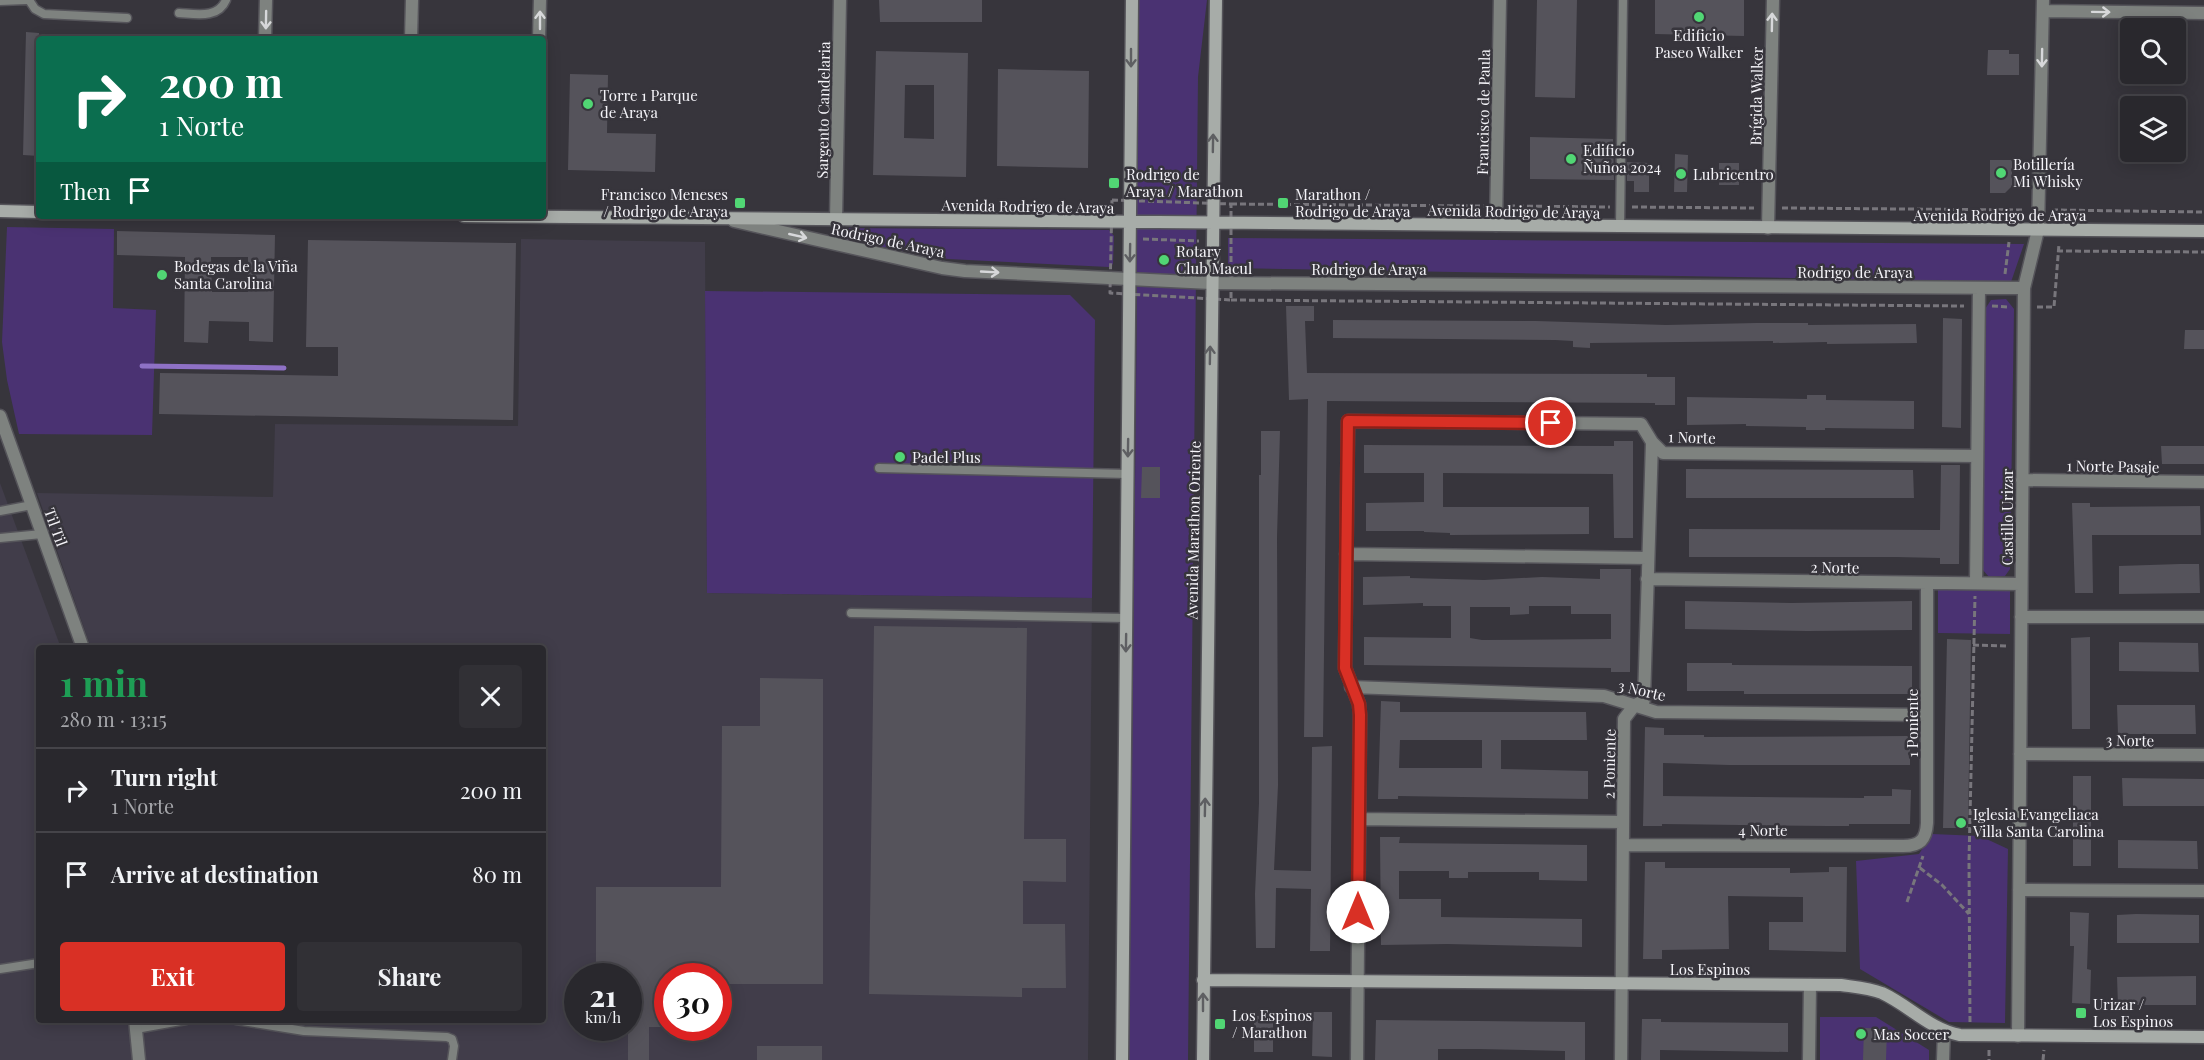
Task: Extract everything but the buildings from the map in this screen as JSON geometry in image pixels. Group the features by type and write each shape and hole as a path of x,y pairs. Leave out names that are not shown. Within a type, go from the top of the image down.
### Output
{"main road":[{"path":"1122,1060 1132,0"},
{"name":"Avenida Marathon Oriente","path":"1203,1060 1216,0"},
{"path":"0,211 36,212"},
{"name":"Avenida Rodrigo de Araya","path":"546,216 2204,231"},
{"name":"Los Espinos","path":"1203,980 1841,985 1868,988 1888,997 1931,1025 1944,1031 1970,1036 2204,1037"}],"street":[{"path":"265,36 266,0"},
{"path":"411,36 412,0"},
{"path":"539,36 540,0"},
{"name":"Sargento Candelaria","path":"836,220 840,0"},
{"name":"Francisco de Paula","path":"1496,225 1500,0"},
{"name":"Brígida Walker","path":"1768,228 1773,0"},
{"path":"2043,6 2204,13"},
{"name":"Castillo Urizar","path":"2018,1036 2023,307 2024,288 2038,230 2043,6"},
{"name":"Rodrigo de Araya","path":"721,218 942,268 965,271 1211,283 2024,288"},
{"name":"Castillo Urizar","path":"1976,583 1979,288"},
{"name":"Til Til","path":"0,416 82,645"},
{"name":"1 Norte","path":"1346,554 1348,421 1641,424 1652,442 1663,453 1977,456"},
{"name":"2 Poniente","path":"1621,1060 1624,719 1634,706 1644,700 1652,442"},
{"name":"1 Norte Pasaje","path":"2022,480 2204,482"},
{"path":"1357,1060 1360,715 1359,704 1345,668 1346,554 1648,558"},
{"name":"2 Norte","path":"1647,579 2021,584"},
{"name":"1 Poniente","path":"1921,843 1925,837 1927,823 1927,583"},
{"path":"2021,617 2204,617"},
{"name":"3 Norte","path":"1351,687 1604,696 1656,712 1927,714"},
{"name":"3 Norte","path":"2020,754 2204,755"},
{"path":"1359,819 1623,822"},
{"name":"4 Norte","path":"1623,844 1913,846 1921,843"},
{"path":"2019,890 2204,891"},
{"path":"1809,1060 1810,985"},
{"path":"136,1025 139,1060"},
{"path":"1943,1060 1944,1031"}],"lane":[{"path":"0,1 27,0 35,9 44,14 127,18"},
{"path":"179,13 210,14 221,8 226,0"},
{"path":"1620,227 1623,0"},
{"path":"879,468 1128,474"},
{"path":"0,511 32,505"},
{"path":"0,538 42,534"},
{"path":"851,613 1126,618"},
{"path":"0,969 36,963"},
{"path":"136,1025 156,1023"},
{"path":"255,1023 304,1031 447,1037 452,1039 454,1046 453,1060"}],"path":[{"path":"2061,210 2054,307 1211,301 1110,293 1112,200 1231,204 2061,210 2204,212"},
{"path":"1231,204 1231,300"},
{"path":"2002,306 2013,210"},
{"path":"1111,237 1231,242"},
{"path":"2057,251 2204,252"},
{"path":"1970,1036 1969,914 1976,583"},
{"path":"1973,645 2021,646"},
{"path":"1907,902 1923,859 1921,843"},
{"path":"1920,868 1942,885 1969,914"}],"shaded area":[{"path":"1137,0 1207,0 1198,77 1188,1060 1129,1060 1137,295"},
{"path":"7,227 114,229 113,308 156,310 152,435 19,434 7,380 2,342"},
{"path":"836,228 1109,230 1114,236 1113,264 1109,267 948,259 835,238"},
{"path":"1228,238 2024,244 2011,282 1228,268"},
{"path":"521,239 705,242 707,593 1092,598 1088,1060 0,1060 0,483 60,645 36,645 36,1023 546,1023 546,645 90,645 37,493 273,497 275,424 518,426"},
{"name":"Padel Plus","path":"705,291 1070,295 1095,320 1092,598 707,593"},
{"path":"2006,299 2014,309 2010,569 2005,576 1989,577 1983,570 1985,309 1991,300"},
{"path":"1938,588 2010,590 2010,634 1938,633"},
{"path":"1932,834 1980,836 2008,849 2005,1023 1949,1022 1860,969 1856,861 1919,854"},
{"name":"Mas Soccer","path":"1820,1017 1876,1017 1929,1050 1929,1060 1820,1060"}],"waterway":[{"path":"142,366 284,368"}],"place":[{"name":"Edificio Paseo Walker","path":"1699,17"},
{"name":"Torre 1 Parque de Araya","path":"588,104"},
{"name":"Edificio Ñuñoa 2024","path":"1571,159"},
{"name":"Botillería Mi Whisky","path":"2001,173"},
{"name":"Lubricentro","path":"1681,174"},
{"name":"Rodrigo de Araya / Marathon","path":"1114,183"},
{"name":"Francisco Meneses / Rodrigo de Araya","path":"740,203"},
{"name":"Marathon / Rodrigo de Araya","path":"1283,203"},
{"name":"Rotary Club Macul","path":"1164,260"},
{"name":"Bodegas de la Viña Santa Carolina","path":"162,275"},
{"name":"Padel Plus","path":"900,457"},
{"name":"Iglesia Evangeliaca Villa Santa Carolina","path":"1961,823"},
{"name":"Urizar / Los Espinos","path":"2081,1013"},
{"name":"Los Espinos / Marathon","path":"1220,1024"},
{"name":"Mas Soccer","path":"1861,1034"}],"route":[{"path":"1358,912 1360,715 1359,704 1345,668 1348,421 1551,423"}]}
